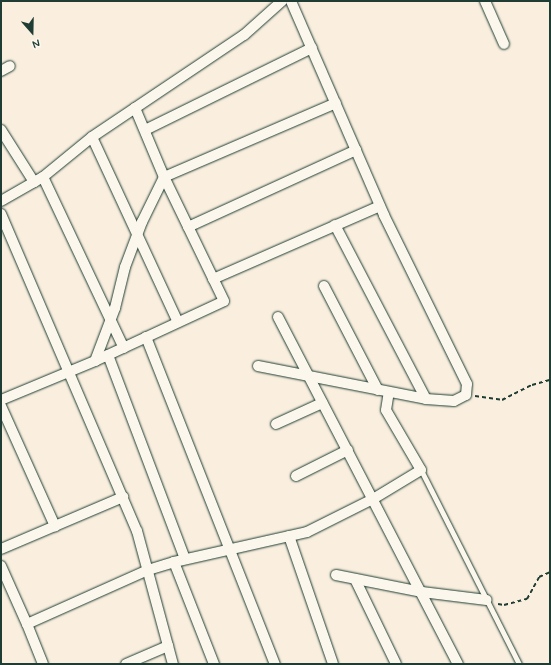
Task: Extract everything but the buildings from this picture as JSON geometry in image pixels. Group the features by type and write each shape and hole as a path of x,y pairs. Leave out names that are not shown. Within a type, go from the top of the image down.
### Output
{"street":[{"path":"1,201 43,177 92,137 244,34 282,1"},
{"path":"258,366 426,399 454,401 466,395 467,384 380,206 292,1"},
{"path":"485,1 504,44"},
{"path":"145,130 312,48"},
{"path":"95,361 111,319 125,267 137,235 164,177 336,103"},
{"path":"1,400 95,361 224,301 164,177 135,108"},
{"path":"1,130 34,182"},
{"path":"92,137 178,322"},
{"path":"188,226 356,150"},
{"path":"43,177 124,348"},
{"path":"213,279 380,206"},
{"path":"1,214 137,531 173,664"},
{"path":"335,225 426,399"},
{"path":"324,286 378,390"},
{"path":"278,317 458,664"},
{"path":"146,337 274,664"},
{"path":"108,355 185,559"},
{"path":"27,624 148,570 185,559 307,532 373,499 421,470 386,410 389,392"},
{"path":"276,424 322,403"},
{"path":"1,406 55,526"},
{"path":"296,476 348,450"},
{"path":"1,549 123,497"},
{"path":"289,536 333,664"},
{"path":"174,562 214,664"},
{"path":"1,566 43,664"},
{"path":"336,575 422,592 487,600"},
{"path":"355,579 396,664"},
{"path":"126,664 168,646"}],"lane":[{"path":"421,470 519,664"}],"path":[{"path":"466,395 502,400 532,385 550,380"},
{"path":"487,600 504,606 528,599 539,577 550,572"}]}
